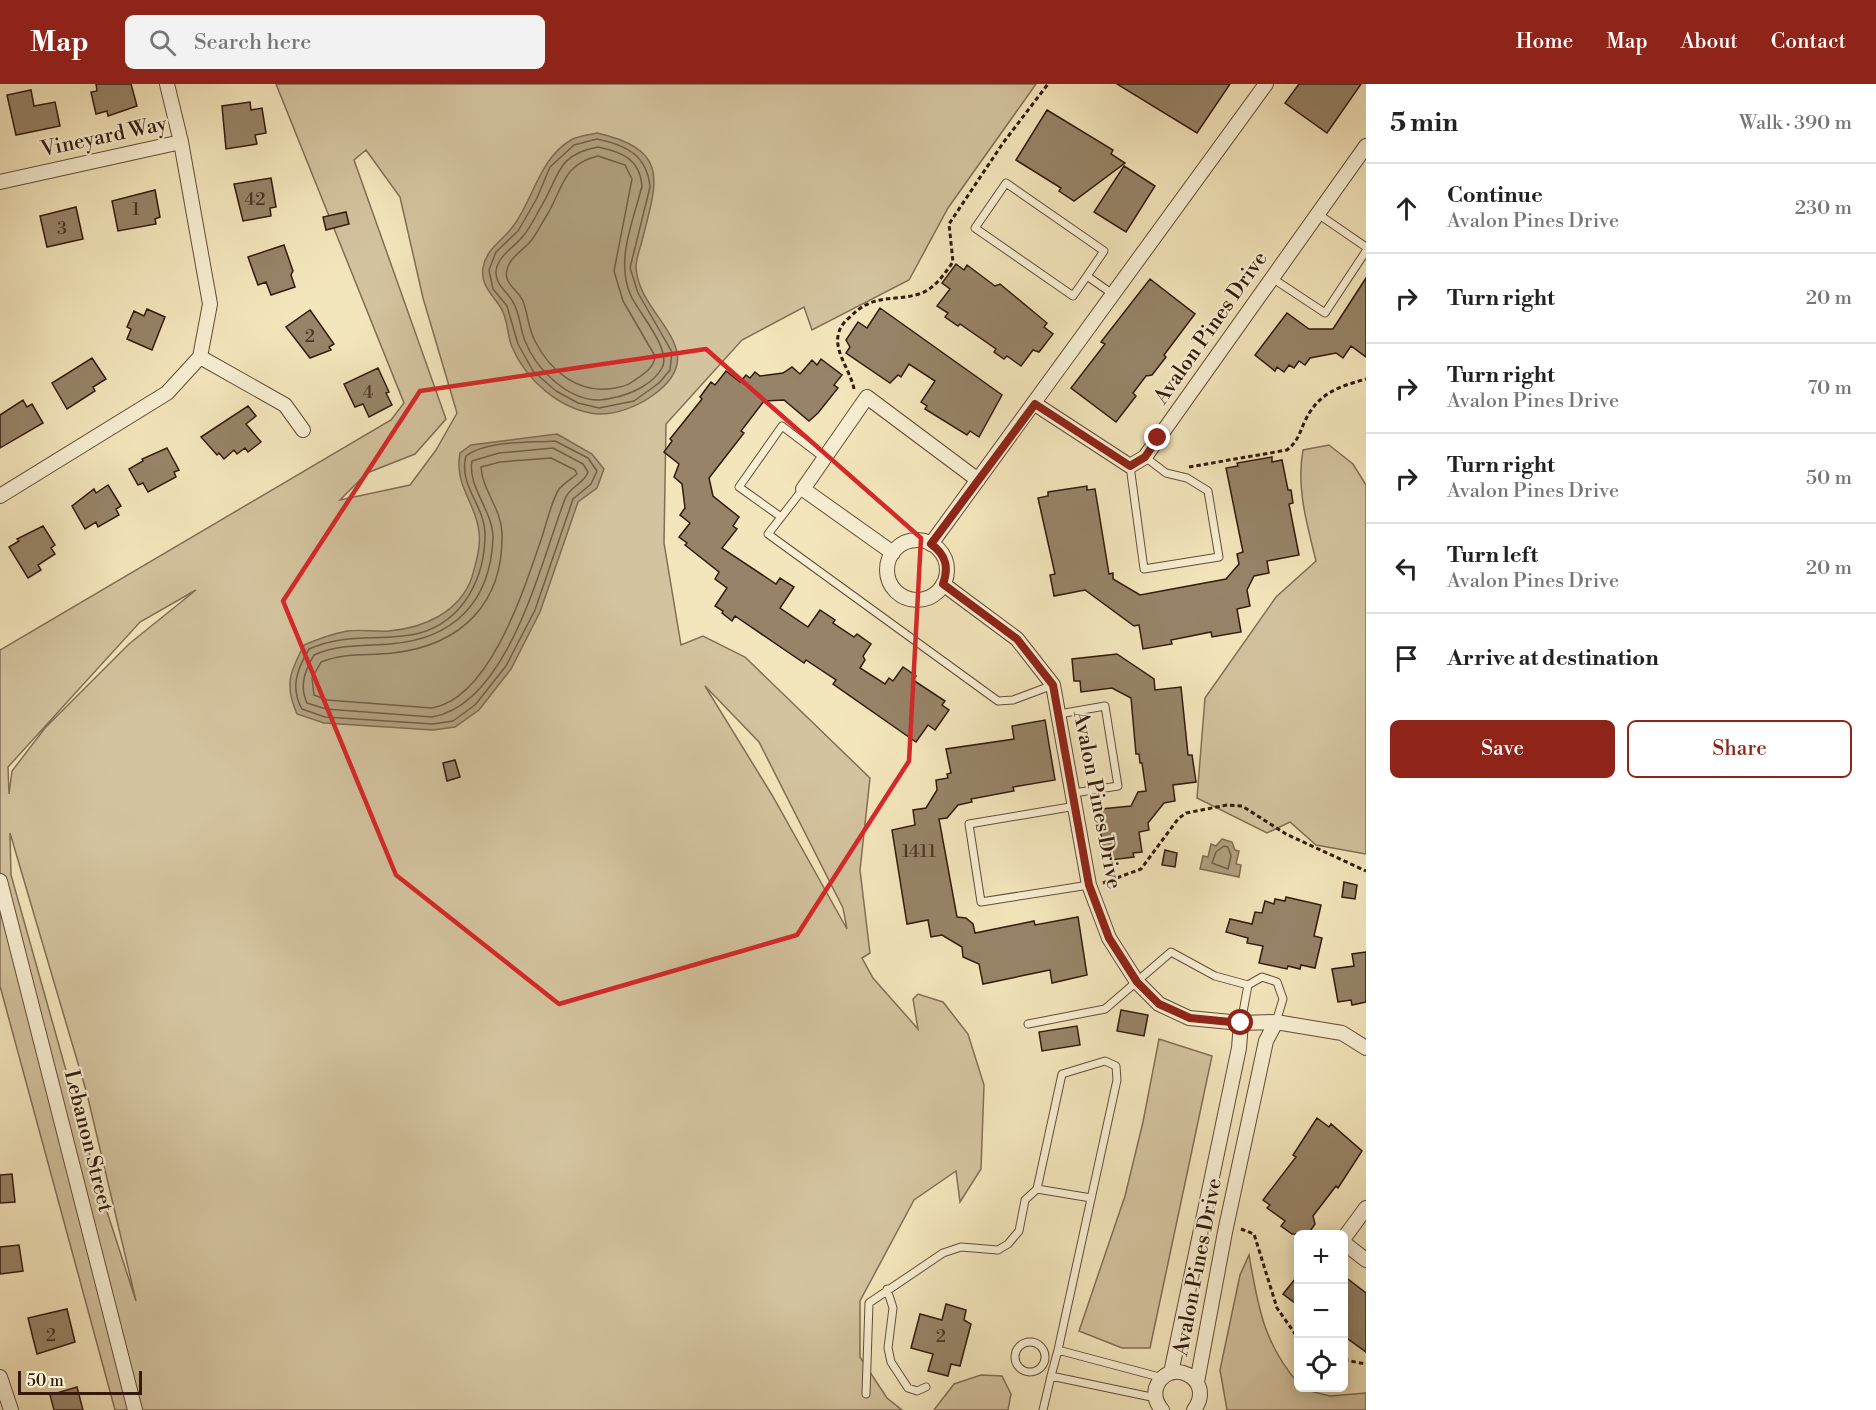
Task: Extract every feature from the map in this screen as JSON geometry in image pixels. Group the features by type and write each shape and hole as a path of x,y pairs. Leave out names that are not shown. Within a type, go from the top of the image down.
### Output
{"street":[{"path":"0,496 167,393 200,357 210,304 181,142 167,84"},
{"path":"931,544 1266,84"},
{"name":"Vineyard Way","path":"0,182 181,142"},
{"name":"Avalon Pines Drive","path":"1130,466 1145,457 1366,146"},
{"path":"200,357 285,405 303,430"},
{"path":"893,552 803,489 867,397 978,480"},
{"path":"1035,404 1130,466"},
{"path":"915,540 931,544 939,549 947,566 943,584 929,597 920,600 901,595 889,580 888,561 893,552 899,546 915,540"},
{"name":"Avalon Pines Drive","path":"943,584 1017,639 1053,685 1075,800 1109,938 1137,982 1159,1004 1190,1018 1241,1023 1276,1022 1342,1033 1366,1048"},
{"name":"Lebanon Street","path":"0,881 135,1410"},
{"name":"Avalon Pines Drive","path":"1194,1410 1200,1397 1197,1382 1225,1232 1266,1041 1276,1022"},
{"name":"Avalon Pines Drive","path":"1159,1406 1157,1386 1167,1375 1239,1048 1241,1023"},
{"path":"1348,1233 1366,1208"},
{"path":"1348,1246 1366,1260"},
{"name":"Avalon Pines Drive","path":"1167,1375 1186,1374 1197,1382"},
{"path":"0,1377 11,1410"}],"lane":[{"path":"1006,183 1104,251 1087,276 1074,296 975,228 1006,183"},
{"path":"1318,214 1366,246"},
{"path":"1272,278 1325,313 1366,251"},
{"path":"1087,276 1114,295"},
{"path":"781,517 739,487 782,426 824,458"},
{"path":"1130,466 1144,569 1219,557 1208,491 1187,478 1166,473 1145,457"},
{"path":"803,489 768,534 998,701 1013,700 1053,685"},
{"path":"1059,714 1105,706 1118,786 1075,800 969,824 981,902 1096,884"},
{"path":"1028,1024 1105,1009 1171,952 1215,976 1248,986"},
{"path":"1241,1023 1248,986 1262,977 1277,982 1283,999 1276,1022"},
{"path":"866,1394 868,1303 943,1253 961,1247 998,1250 1008,1244 1019,1231 1025,1200 1037,1189 1062,1074 1105,1061 1116,1066 1117,1080 1043,1410"},
{"path":"1037,1189 1091,1198"},
{"path":"887,1289 893,1308 888,1348 891,1362 908,1388 917,1391 926,1386"},
{"path":"1044,1362 1042,1348 1034,1343 1021,1345 1016,1353 1016,1363 1023,1370 1033,1371 1044,1362 1055,1363"},
{"path":"1058,1350 1167,1375"},
{"path":"1051,1376 1159,1406"}],"path":[{"path":"864,401 854,391 850,371 841,356 837,338 841,326 863,306 894,296 918,294 931,288 943,276 953,262 949,224 1003,142 1048,84"},
{"path":"1182,465 1187,467 1287,450 1295,444 1308,415 1329,391 1366,379"},
{"path":"1096,884 1141,869 1178,819 1186,813 1227,805 1242,806 1286,834 1366,871"},
{"path":"1239,1228 1254,1234 1277,1308 1294,1331"},
{"path":"1348,1361 1366,1364"}],"highlighted area":[{"path":"706,349 921,538 909,761 797,935 559,1004 396,875 283,601 420,391"}],"shaded area":[{"path":"276,84 1036,84 948,208 909,280 812,330 804,307 742,340 666,424 664,543 681,645 703,636 745,657 870,778 860,870 870,953 862,958 873,978 918,1029 913,999 918,994 943,1002 968,1034 984,1085 981,1169 960,1202 956,1171 914,1200 860,1301 860,1357 887,1398 902,1410 115,1410 0,986 0,650 391,420 404,403","holes":["366,150 400,197 423,298 457,413 436,450 410,485 340,500 367,473 415,454 446,419 354,160","196,590 129,644 45,728 12,771 9,794 8,767 140,622","705,686 759,742 843,908 847,929 772,795","10,833 87,1094 136,1301 98,1184 11,875"]},
{"path":"1329,445 1353,464 1366,485 1366,854 1316,845 1290,822 1267,833 1197,798 1205,698 1276,597 1316,561 1304,506 1301,464 1303,450"},
{"path":"1159,1039 1212,1056 1150,1348 1122,1348 1079,1331 1125,1196 1143,1122"},
{"path":"1249,1255 1264,1323 1277,1353 1294,1378 1294,1392 1314,1392 1330,1396 1366,1393 1366,1410 1227,1410 1220,1370 1240,1275"},
{"path":"981,1375 1002,1376 1011,1394 1008,1410 934,1410 954,1384"}],"water":[{"path":"597,133 621,140 637,149 648,159 653,171 652,201 636,267 640,285 648,302 669,333 676,348 677,364 670,379 652,396 626,409 604,414 583,411 570,406 558,400 535,382 518,359 512,347 503,312 483,280 483,268 488,255 514,225 552,157 571,140"},
{"path":"557,434 592,454 604,469 597,488 578,502 540,612 511,669 479,710 455,727 433,730 324,723 297,714 291,695 290,679 304,645 347,631 389,631 427,622 450,609 466,589 472,577 479,549 479,538 477,521 460,475 460,453 471,445"},
{"path":"1222,839 1232,842 1235,850 1239,851 1236,864 1241,865 1239,877 1200,869 1203,856 1208,857 1211,844 1216,846"}],"building":[{"path":"96,84 131,84 137,106 108,116 107,111 96,114 91,92 97,91"},
{"path":"1117,84 1230,84 1197,133"},
{"path":"1299,84 1361,84 1327,133 1285,103"},
{"path":"31,90 34,106 55,102 60,126 16,135 7,95"},
{"path":"250,102 251,110 262,108 266,133 255,135 257,144 226,149 222,106"},
{"path":"1047,110 1113,150 1111,154 1125,163 1074,201 1059,191 1061,188 1016,160"},
{"path":"1124,166 1155,186 1126,232 1094,212"},
{"path":"271,178 276,207 270,208 271,216 243,221 234,184"},
{"path":"155,190 160,217 155,219 156,224 118,231 112,201"},
{"path":"76,207 83,239 47,247 40,216"},
{"path":"346,212 349,224 326,230 323,217"},
{"path":"284,245 293,271 291,275 295,287 271,295 266,282 258,285 248,257"},
{"path":"956,264 964,270 967,265 995,286 1000,284 1047,323 1044,327 1053,334 1039,352 1033,350 1021,366 1007,356 1004,359 994,352 996,349 960,324 958,326 945,317 948,313 937,306 950,289 942,283"},
{"path":"1366,278 1366,357 1351,346 1343,358 1336,353 1310,358 1305,365 1299,361 1294,368 1289,365 1284,372 1277,367 1275,371 1255,355 1287,313 1309,329 1333,329"},
{"path":"1150,279 1195,314 1152,375 1146,376 1133,393 1136,396 1116,422 1071,388 1105,344 1101,342"},
{"path":"880,308 1002,395 979,437 970,431 967,435 925,409 927,406 921,402 935,381 909,364 901,377 898,375 890,383 846,353 850,347 846,340 858,322 867,328"},
{"path":"147,309 165,317 152,350 127,339 131,329 127,327 134,311 144,316"},
{"path":"310,310 334,344 329,347 331,350 310,358 286,327"},
{"path":"92,358 106,379 93,387 95,391 67,409 52,383"},
{"path":"821,359 842,375 834,385 838,388 818,413 809,421 784,400 764,401 741,431 744,433 709,478 713,496 739,517 733,526 737,529 722,548 776,584 780,578 794,587 780,608 808,627 820,610 835,620 833,623 854,637 857,634 871,644 863,656 865,660 860,668 885,684 889,678 893,681 903,667 916,676 913,680 945,701 942,705 949,710 935,730 928,725 916,742 833,684 836,680 806,660 804,663 735,616 732,621 722,613 723,611 715,606 727,588 715,579 719,572 685,545 687,543 679,537 690,523 680,515 685,508 682,484 674,477 679,464 664,452 672,441 670,439 702,399 700,397 711,382 715,385 726,371 740,382 746,375 750,378 755,372 760,376 783,373 792,367 800,374 812,360 817,365"},
{"path":"378,368 392,405 369,417 363,404 355,407 344,384"},
{"path":"23,400 27,407 32,404 43,423 0,448 0,415"},
{"path":"248,406 256,416 246,424 261,442 248,452 245,448 237,454 234,450 224,459 219,453 217,455 201,437"},
{"path":"167,448 179,470 174,472 176,477 148,492 143,483 138,485 129,469 143,461 142,459"},
{"path":"1272,457 1272,462 1282,460 1288,490 1291,490 1293,503 1289,504 1299,555 1267,561 1269,573 1254,576 1247,590 1250,606 1237,609 1241,632 1212,637 1211,632 1171,640 1172,644 1143,649 1139,625 1134,626 1085,590 1054,596 1050,575 1055,574 1038,498 1048,496 1048,492 1087,486 1087,490 1095,489 1109,574 1113,573 1113,579 1140,595 1226,579 1239,564 1237,554 1243,552 1226,468 1238,466 1237,463"},
{"path":"108,485 121,506 116,509 119,515 98,527 96,522 85,529 72,506 94,489 96,493"},
{"path":"43,526 55,545 51,548 55,554 38,565 41,570 28,578 9,547 19,541 17,539"},
{"path":"1117,654 1154,679 1155,690 1181,687 1188,755 1192,755 1196,782 1173,785 1175,801 1164,803 1148,823 1149,830 1139,832 1142,852 1133,853 1134,857 1110,860 1108,849 1103,850 1099,819 1102,819 1101,809 1131,806 1138,792 1146,791 1142,763 1140,763 1139,754 1136,754 1131,698 1112,688 1081,692 1080,681 1074,681 1072,659"},
{"path":"1045,720 1055,780 1013,787 1014,791 971,799 972,802 958,805 947,818 939,819 957,917 966,918 973,924 975,933 1034,921 1035,925 1078,917 1087,975 1052,983 1050,970 983,984 979,964 963,957 962,947 942,935 931,937 928,920 907,924 892,830 915,825 913,810 926,808 937,790 936,780 948,778 947,774 951,773 946,749 1014,739 1012,726"},
{"path":"455,760 460,777 447,781 443,763"},
{"path":"1165,850 1177,853 1175,867 1162,865"},
{"path":"1344,882 1357,885 1355,899 1342,897"},
{"path":"1286,897 1321,905 1314,936 1322,938 1315,968 1301,965 1300,969 1288,966 1287,969 1259,963 1263,946 1247,943 1248,938 1226,932 1230,919 1252,924 1255,912 1262,913 1265,901 1274,904 1275,899 1285,901"},
{"path":"1366,952 1366,1002 1352,1005 1351,1000 1338,1002 1332,969 1354,966 1352,954"},
{"path":"1121,1010 1148,1015 1144,1036 1117,1031"},
{"path":"1077,1026 1080,1045 1042,1051 1039,1032"},
{"path":"1317,1118 1329,1127 1331,1124 1362,1151 1338,1188 1336,1186 1313,1216 1315,1224 1311,1230 1294,1230 1292,1234 1281,1226 1285,1221 1267,1208 1270,1205 1263,1200 1296,1157 1293,1155"},
{"path":"12,1174 15,1202 0,1203 0,1175"},
{"path":"19,1245 23,1271 0,1274 0,1247"},
{"path":"1348,1279 1366,1293 1366,1352 1348,1339"},
{"path":"1294,1280 1294,1302 1283,1294"},
{"path":"946,1304 966,1310 964,1320 971,1324 960,1366 951,1364 948,1376 928,1371 933,1354 911,1348 920,1314 942,1320"},
{"path":"67,1309 75,1342 37,1354 28,1318"},
{"path":"77,1387 83,1410 54,1410 50,1395"}],"route":[{"path":"1158,438 1145,457 1130,466 1035,404 931,544 939,549 947,566 943,584 1017,639 1053,685 1089,885 1109,938 1137,982 1159,1004 1190,1018 1241,1023"}]}
